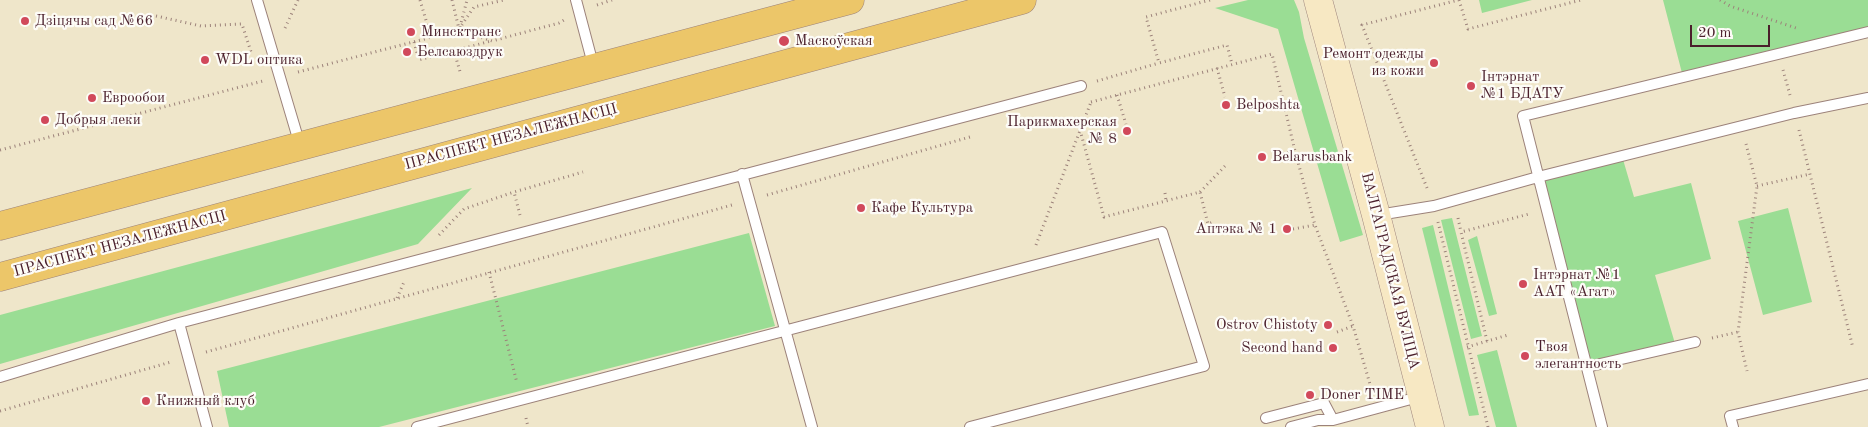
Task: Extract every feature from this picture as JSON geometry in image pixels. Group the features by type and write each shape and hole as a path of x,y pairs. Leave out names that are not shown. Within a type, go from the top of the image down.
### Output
{"main road":[{"path":"0,226 850,0"},
{"name":"ПРАСПЕКТ НЕЗАЛЕЖНАСЦІ","path":"0,277 1022,0"},
{"name":"ВАЛГАГРАДСКАЯ ВУЛІЦА","path":"1318,0 1376,215 1430,427"}],"lane":[{"path":"257,0 300,145"},
{"path":"576,0 594,69"},
{"path":"1602,427 1523,116 1868,32"},
{"path":"0,377 179,323 1081,86"},
{"path":"1376,215 1434,206 1538,177 1794,113 1868,98"},
{"path":"742,174 812,427"},
{"path":"417,427 1162,232 1204,366 970,427"},
{"path":"179,323 207,427"},
{"path":"1587,367 1695,342"},
{"path":"1733,427 1730,416 1868,384"},
{"path":"1291,427 1318,420 1334,420 1422,396"},
{"path":"1266,418 1324,403 1334,420"}],"path":[{"path":"420,0 431,37"},
{"path":"452,0 459,30"},
{"path":"459,30 466,0"},
{"path":"459,30 474,7 504,0"},
{"path":"1159,63 1146,18 1210,0"},
{"path":"1362,25 1459,0 1468,29 1581,0"},
{"path":"1720,0 1730,6 1834,40"},
{"path":"156,16 200,26 242,24 252,57"},
{"path":"414,42 419,60 559,23"},
{"path":"0,150 459,30 492,41"},
{"path":"1081,86 1226,45 1232,64"},
{"path":"1779,53 1853,348"},
{"path":"1081,105 1272,54 1315,225 1353,326 1378,409"},
{"path":"1217,68 1226,98"},
{"path":"258,74 260,82"},
{"path":"1096,88 1099,80"},
{"path":"1117,94 1126,124"},
{"path":"1028,267 1094,95"},
{"path":"1745,126 1744,136 1758,186 1738,332 1747,371"},
{"path":"1080,130 1104,217 1200,192 1227,164"},
{"path":"0,411 977,135"},
{"path":"1273,156 1295,151"},
{"path":"522,223 514,192 583,172"},
{"path":"1758,186 1810,174"},
{"path":"1200,192 1208,224 1213,222"},
{"path":"1165,193 1166,201"},
{"path":"1488,340 1461,232 1546,209"},
{"path":"1293,229 1315,225"},
{"path":"488,272 528,427"},
{"path":"1337,332 1353,326"},
{"path":"1695,342 1738,332"},
{"path":"1467,347 1508,336"}],"green space":[{"path":"1248,0 1294,0 1363,235 1340,242 1278,29 1215,8"},
{"path":"1479,0 1532,0 1482,13"},
{"path":"1663,0 1868,0 1868,32 1682,73"},
{"path":"1622,156 1634,197 1691,183 1711,259 1655,275 1676,347 1587,367 1538,177"},
{"path":"472,188 418,244 0,364 0,315"},
{"path":"1788,208 1812,302 1763,315 1738,221"},
{"path":"1452,218 1482,336 1471,339 1441,220"},
{"path":"1433,225 1479,415 1469,416 1422,228"},
{"path":"749,233 775,326 379,427 229,427 217,371"},
{"path":"1477,236 1497,314 1489,316 1468,240"},
{"path":"1497,350 1517,427 1496,427 1477,355"}],"place":[{"name":"Дзіцячы сад №66","path":"25,21"},
{"name":"Минсктранс","path":"411,32"},
{"name":"Маскоўская","path":"784,41"},
{"name":"Белсаюздрук","path":"407,52"},
{"name":"WDL оптика","path":"205,60"},
{"name":"Ремонт одежды из кожи","path":"1434,63"},
{"name":"Інтэрнат №1 БДАТУ","path":"1471,86"},
{"name":"Еврообои","path":"92,98"},
{"name":"Belposhta","path":"1226,105"},
{"name":"Добрыя леки","path":"45,120"},
{"name":"Парикмахерская № 8","path":"1127,131"},
{"name":"Belarusbank","path":"1262,157"},
{"name":"Кафе Культура","path":"861,208"},
{"name":"Аптэка № 1","path":"1287,229"},
{"name":"Інтэрнат №1 ААТ «Агат»","path":"1523,284"},
{"name":"Ostrov Chistoty","path":"1328,325"},
{"name":"Second hand","path":"1333,348"},
{"name":"Твоя элегантность","path":"1525,356"},
{"name":"Doner TIME","path":"1310,395"},
{"name":"Книжный клуб","path":"146,401"}]}
